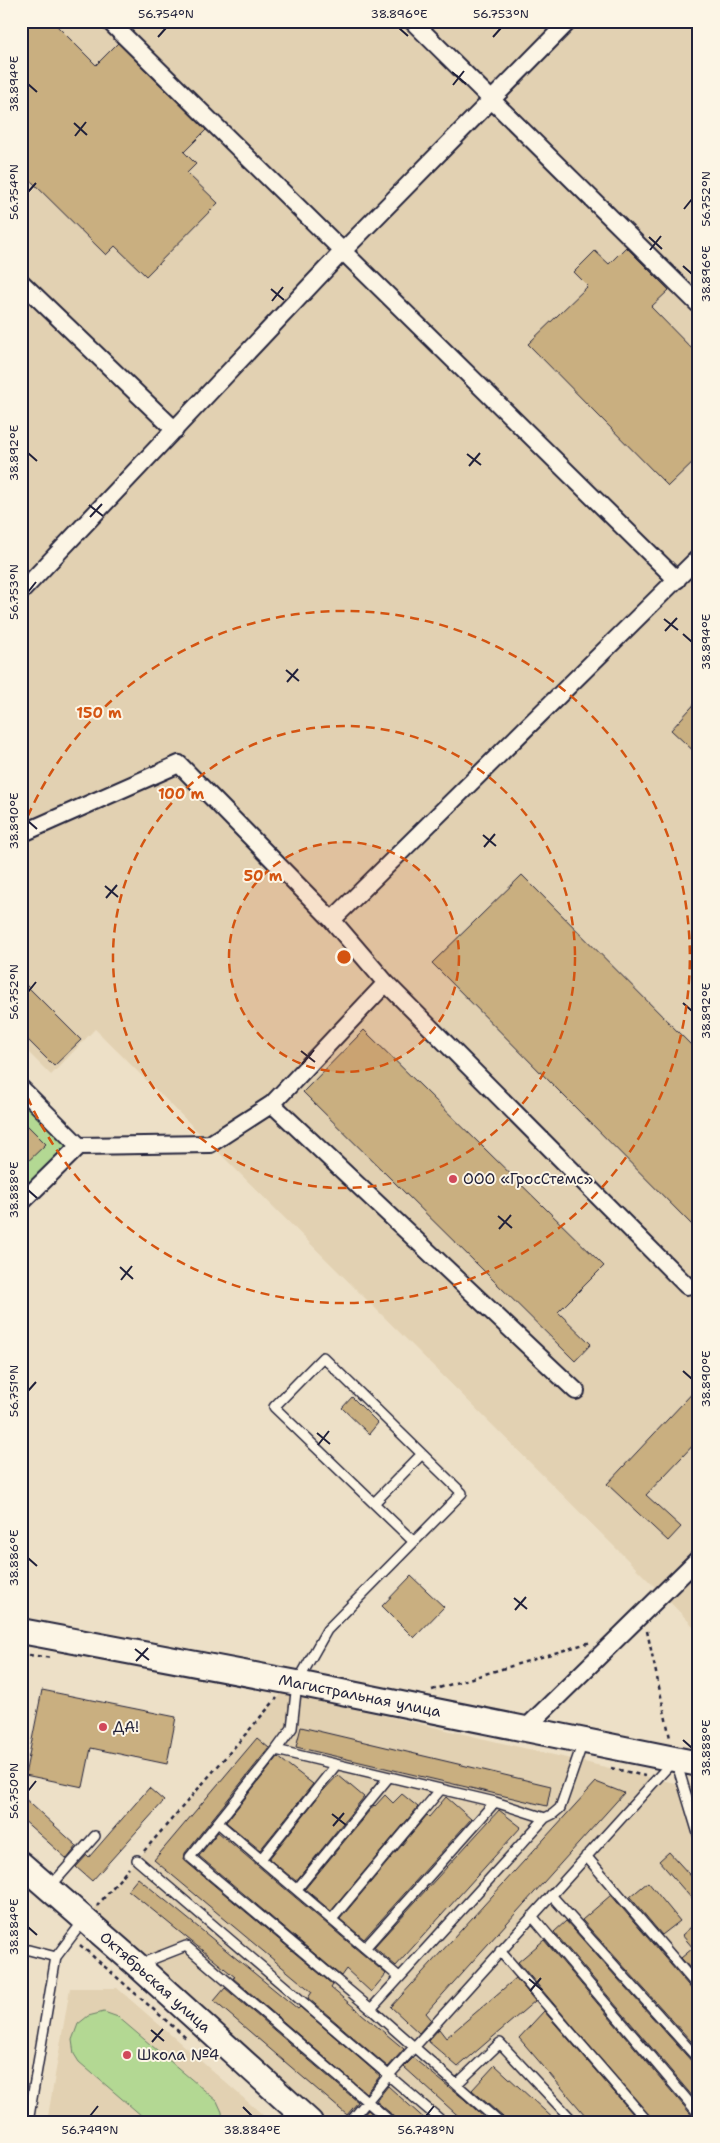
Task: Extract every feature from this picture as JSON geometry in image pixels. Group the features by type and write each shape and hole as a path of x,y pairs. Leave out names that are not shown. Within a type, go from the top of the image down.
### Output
{"main road":[{"name":"Магистральная улица","path":"21,1630 290,1687 526,1728 699,1764"},
{"name":"Октябрьская улица","path":"21,1864 48,1888 78,1929 137,1965 310,2122"}],"street":[{"path":"109,21 677,580"},
{"path":"412,21 699,304"},
{"path":"21,592 342,252 569,21"},
{"path":"21,282 175,430"},
{"path":"332,920 699,557"},
{"path":"21,834 180,764 332,920 386,983 687,1286"},
{"path":"21,1203 79,1146 210,1144 272,1104 386,983"},
{"path":"21,1088 79,1146"},
{"path":"272,1104 576,1391"},
{"path":"526,1728 699,1558"}],"lane":[{"path":"414,1542 274,1406 323,1357 462,1493 414,1542 327,1630 290,1687 292,1728 190,1857 372,2009 499,2122"},
{"path":"374,1504 422,1454"},
{"path":"372,2009 545,1818 560,1808 584,1739"},
{"path":"276,1750 495,1802 545,1818"},
{"path":"675,1759 699,1837"},
{"path":"350,2122 414,2046 675,1759"},
{"path":"261,1858 336,1765"},
{"path":"297,1889 389,1777"},
{"path":"332,1919 441,1789"},
{"path":"365,1948 495,1802"},
{"path":"218,1822 399,1977"},
{"path":"48,1888 95,1836"},
{"path":"586,1856 699,1988"},
{"path":"137,1860 443,2122"},
{"path":"552,1895 699,2060"},
{"path":"532,1916 699,2114"},
{"path":"28,2122 56,1957 78,1929"},
{"path":"137,1965 186,1946 391,2122"},
{"path":"21,1948 56,1957"},
{"path":"500,1951 648,2122"},
{"path":"457,2084 500,2043 574,2122"}],"path":[{"path":"643,1613 675,1759"},
{"path":"426,1692 596,1640"},
{"path":"191,2043 78,1929 290,1687"}],"shaded area":[{"path":"21,21 699,21 699,1557 662,1594 95,1029 51,1075 21,1045"},
{"path":"699,1560 699,1632 663,1595"},
{"path":"283,1692 683,1785 699,1787 699,2122 311,2122 85,1920"},
{"name":"Школа №4","path":"70,1988 117,1988 271,2122 47,2122"}],"green space":[{"path":"21,1088 79,1146 21,1202"},
{"path":"104,2012 118,2017 217,2101 222,2112 223,2122 149,2122 79,2062 74,2054 72,2040 78,2024 88,2016"}],"building":[{"path":"21,21 52,21 96,65 118,43 206,130 184,152 196,164 187,173 218,203 146,276 115,246 106,255 21,171"},
{"path":"626,247 669,290 651,307 699,356 699,456 668,486 528,344 588,286 574,272 595,251 609,264"},
{"path":"699,699 699,756 671,730"},
{"path":"522,875 699,1053 699,1232 432,963"},
{"path":"21,980 81,1040 54,1066 21,1033"},
{"name":"ООО «ГросСтемс»","path":"364,1030 604,1266 558,1312 591,1344 575,1361 303,1092"},
{"path":"21,1119 46,1144 21,1168"},
{"path":"699,1386 699,1439 646,1495 681,1527 668,1541 607,1484"},
{"path":"352,1397 378,1423 369,1434 342,1408"},
{"path":"411,1576 444,1607 414,1638 382,1606"},
{"path":"42,1690 176,1717 167,1764 91,1748 83,1787 25,1775"},
{"path":"301,1727 551,1786 547,1806 296,1747"},
{"path":"257,1738 269,1748 185,1853 184,1860 333,1985 331,1988 404,2049 388,2067 308,1998 312,1992 154,1860"},
{"path":"278,1757 313,1784 260,1850 226,1822"},
{"path":"338,1775 364,1797 296,1881 269,1859 322,1792"},
{"path":"596,1782 624,1793 426,2013 431,2019 419,2033 391,2007"},
{"path":"149,1788 164,1801 92,1881 76,1867 87,1855 89,1857"},
{"path":"402,1794 418,1807 331,1911 305,1889 374,1805 385,1795 393,1803"},
{"path":"21,1795 77,1846 67,1859 21,1818"},
{"path":"446,1797 471,1819 364,1939 340,1919 427,1815 429,1817"},
{"path":"499,1810 521,1827 396,1966 374,1947"},
{"path":"218,1832 386,1974 371,1992 346,1969 341,1976 199,1856"},
{"path":"669,1852 699,1885 699,1907 659,1861"},
{"path":"138,1878 298,2009 300,2007 380,2076 366,2093 233,1978 235,1977 128,1890"},
{"path":"648,1882 680,1921 662,1935 630,1897"},
{"path":"611,1895 694,1992 699,1994 699,2050 582,1920"},
{"path":"699,1920 699,1978 681,1958 693,1948 682,1935"},
{"path":"566,1921 694,2064 699,2066 699,2104 554,1932"},
{"path":"544,1940 699,2122 654,2122 518,1962"},
{"path":"516,1978 535,2001 458,2067 428,2041 439,2029 446,2038"},
{"path":"225,1988 358,2102 347,2115 214,2001"},
{"path":"544,2011 640,2122 591,2122 519,2038"},
{"path":"413,2058 489,2122 465,2122 404,2067"},
{"path":"495,2065 557,2122 505,2122 503,2117 472,2090"},
{"path":"388,2086 428,2122 397,2122 395,2117 376,2101"},
{"path":"368,2110 381,2122 358,2122"}],"place":[{"name":"ООО «ГросСтемс»","path":"453,1179"},
{"name":"ДА!","path":"103,1727"},
{"name":"Школа №4","path":"127,2055"}]}
